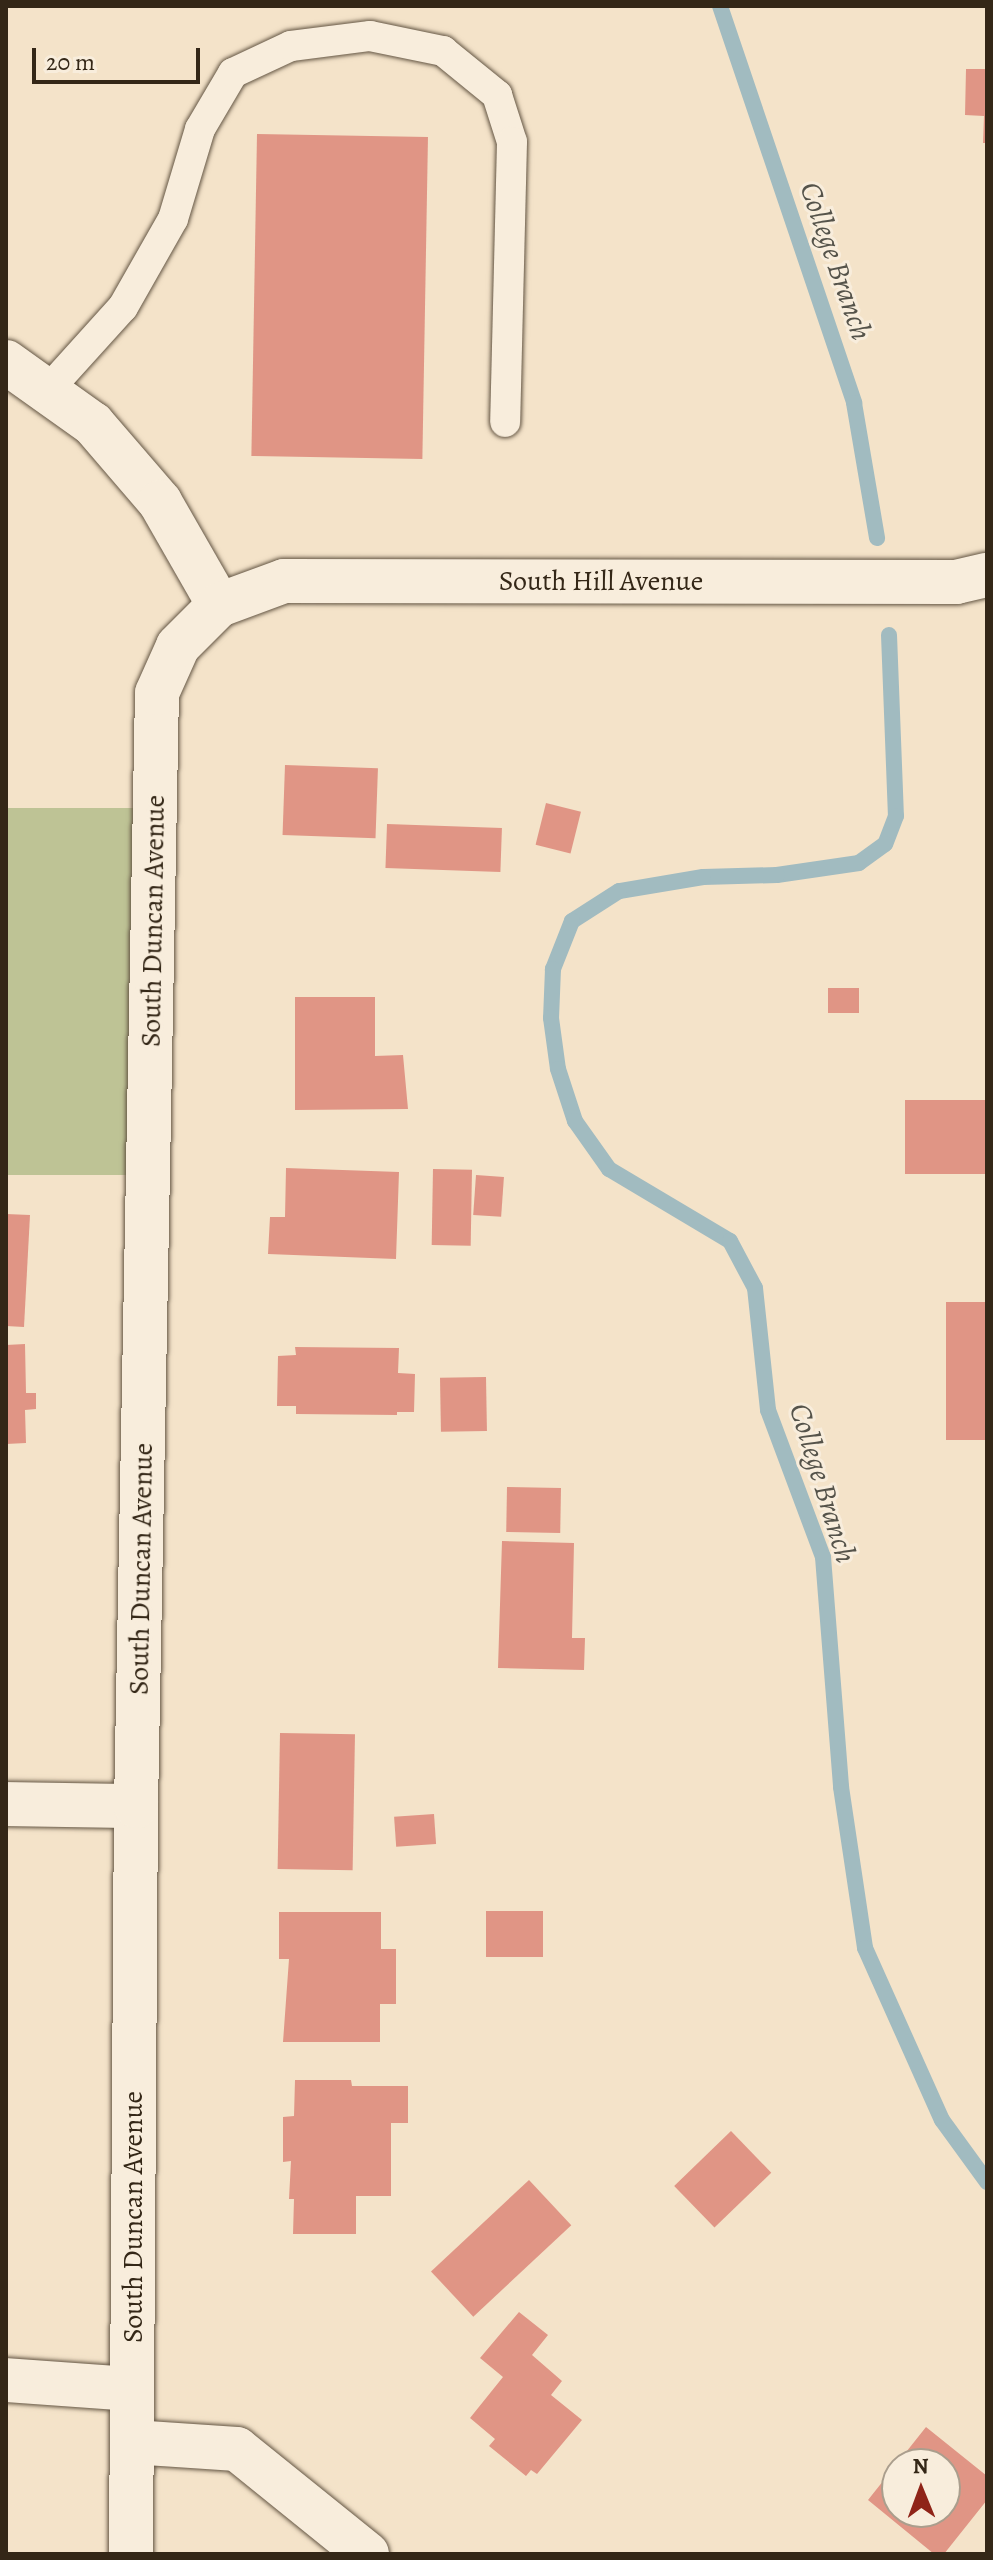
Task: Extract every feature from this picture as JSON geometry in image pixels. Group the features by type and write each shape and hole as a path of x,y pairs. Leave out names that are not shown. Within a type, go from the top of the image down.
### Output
{"street":[{"path":"6,362 93,424 160,502 219,605"},
{"name":"South Hill Avenue","path":"219,605 284,581 956,582 987,575"},
{"name":"South Duncan Avenue","path":"131,2554 136,1806 157,693 178,646 219,605"},
{"path":"6,1804 136,1806"},
{"path":"6,2380 132,2389"},
{"path":"132,2442 237,2449 367,2554"}],"lane":[{"path":"47,391 123,307 173,219 200,129 233,73 291,46 370,36 443,51 497,95 512,142 505,422"}],"green space":[{"path":"6,808 155,808 155,1175 6,1175"}],"building":[{"path":"966,69 987,69 987,143 983,143 984,116 965,115"},
{"path":"257,134 428,137 422,459 251,456"},
{"path":"285,765 378,768 376,838 283,835"},
{"path":"546,803 581,812 571,853 536,845"},
{"path":"387,824 502,828 500,872 385,868"},
{"path":"828,988 859,988 859,1013 828,1013"},
{"path":"295,997 375,997 375,1056 403,1055 408,1109 295,1110"},
{"path":"905,1100 987,1100 987,1174 905,1174"},
{"path":"286,1168 399,1172 396,1259 268,1254 270,1217 285,1217"},
{"path":"433,1169 472,1170 471,1246 432,1245"},
{"path":"476,1175 504,1177 501,1217 473,1215"},
{"path":"6,1214 30,1215 24,1327 6,1326"},
{"path":"946,1302 987,1302 987,1440 946,1440"},
{"path":"25,1344 26,1393 36,1393 36,1409 25,1410 26,1443 6,1444 6,1345"},
{"path":"295,1347 399,1348 398,1373 415,1374 414,1412 397,1412 397,1415 296,1414 296,1406 277,1406 278,1356 296,1355"},
{"path":"486,1377 487,1431 441,1432 440,1378"},
{"path":"507,1487 561,1488 560,1533 506,1532"},
{"path":"502,1541 574,1543 572,1638 585,1638 584,1670 498,1668"},
{"path":"280,1733 355,1734 353,1870 278,1869"},
{"path":"434,1814 436,1844 396,1847 394,1817"},
{"path":"486,1911 543,1911 543,1957 486,1957"},
{"path":"279,1912 381,1912 381,1949 396,1949 396,2004 380,2004 380,2042 283,2042 289,1959 279,1959"},
{"path":"295,2080 351,2080 352,2086 408,2086 408,2123 391,2123 391,2196 356,2196 356,2234 293,2234 294,2199 289,2199 291,2161 283,2162 283,2117 294,2116"},
{"path":"731,2131 771,2173 714,2228 674,2186"},
{"path":"529,2180 571,2225 473,2317 431,2271"},
{"path":"519,2312 548,2335 532,2355 562,2381 551,2395 582,2420 537,2474 531,2470 526,2476 489,2446 495,2439 470,2418 503,2377 480,2358"},
{"path":"926,2427 952,2448 909,2448"},
{"path":"961,2455 987,2476 987,2500 944,2554 934,2554 902,2528 961,2528"},
{"path":"881,2484 881,2511 868,2500"}],"waterway":[{"name":"College Branch","path":"720,6 854,403 877,538"},
{"name":"College Branch","path":"889,635 896,816 885,844 859,863 777,875 703,877 619,891 572,921 553,969 551,1018 558,1069 575,1121 609,1169 730,1241 755,1288 768,1410 823,1557 841,1787 865,1948 942,2120 987,2182"}]}
